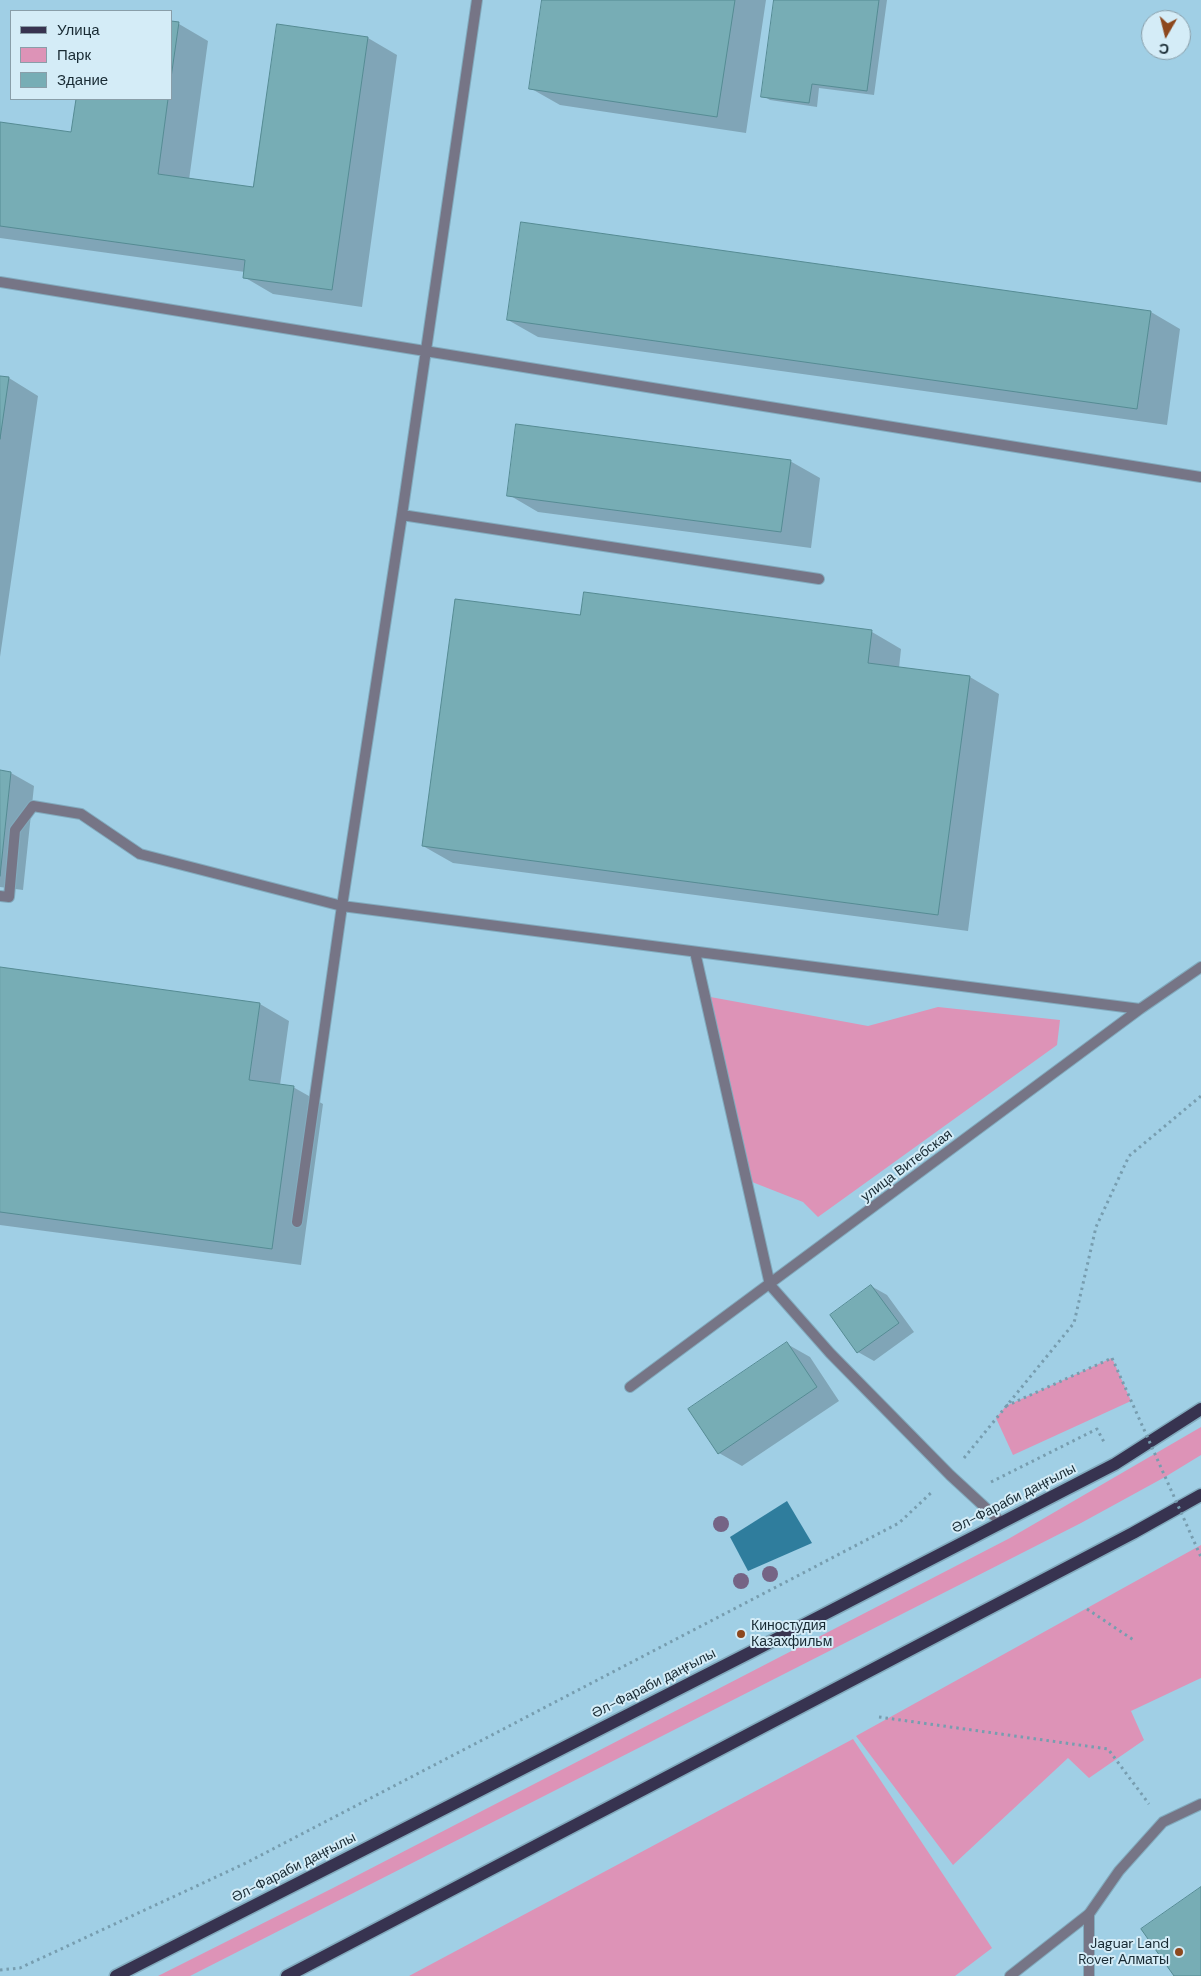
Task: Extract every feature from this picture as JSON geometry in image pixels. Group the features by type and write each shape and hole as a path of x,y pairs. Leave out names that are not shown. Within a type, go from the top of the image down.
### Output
{"main road":[{"name":"Әл-Фараби даңғылы","path":"116,1976 1115,1464 1201,1409"},
{"path":"287,1976 1133,1534 1201,1495"}],"street":[{"path":"297,1222 342,906 402,516 477,0"},
{"path":"0,282 1201,476"},
{"path":"402,516 819,579"},
{"path":"0,896 9,897 15,830 33,806 81,814 140,854 342,906 1140,1009"},
{"path":"695,952 770,1285 830,1353 950,1475 1001,1522"},
{"name":"улица Витебская","path":"630,1388 1140,1009 1201,967"},
{"path":"1010,1976 1088,1914 1119,1871 1163,1822 1201,1804"},
{"path":"1088,1914 1089,1976"}],"path":[{"path":"0,1970 20,1968 246,1863 899,1523 950,1475 1074,1323 1096,1226 1129,1156 1201,1096"},
{"path":"1006,1406 1112,1358 1201,1557"},
{"path":"970,1493 1097,1429 1115,1464"},
{"path":"1087,1609 1135,1641"},
{"path":"879,1717 1108,1749 1163,1822"}],"green space":[{"path":"705,996 868,1026 938,1007 1060,1020 1057,1045 818,1217 803,1202 747,1180"},
{"path":"1112,1358 1131,1401 1013,1455 996,1418 1006,1406"},
{"path":"1201,1427 1201,1455 1081,1523 190,1976 158,1976 333,1888 1010,1538"},
{"path":"1201,1545 1201,1678 1131,1711 1144,1740 1089,1778 1068,1758 953,1865 856,1736"},
{"path":"853,1739 992,1948 955,1976 409,1976"}],"water":[{"path":"787,1501 812,1543 748,1571 730,1537"}],"building":[{"path":"542,0 735,0 717,117 529,89"},
{"path":"774,0 879,0 867,91 812,84 809,103 761,97"},
{"path":"172,21 179,22 172,71"},
{"path":"277,24 368,37 332,290 243,278 245,260 0,226 0,122 71,132 76,100 168,100 158,174 253,187"},
{"path":"521,222 1151,311 1137,409 507,320"},
{"path":"0,376 9,377 0,439"},
{"path":"516,424 791,460 781,532 507,496"},
{"path":"584,592 872,630 868,663 970,676 938,915 422,846 455,599 580,615"},
{"path":"0,770 11,772 0,876"},
{"path":"0,967 260,1003 249,1080 294,1086 272,1249 0,1212"},
{"path":"871,1285 899,1323 857,1353 830,1315"},
{"path":"787,1342 817,1387 718,1454 688,1409"},
{"name":"Jaguar Land Rover Алматы","path":"1201,1887 1201,1976 1174,1976 1141,1929"}],"place":[{"name":"Киностудия Казахфильм","path":"741,1634"},
{"name":"Jaguar Land Rover Алматы","path":"1179,1952"}]}
